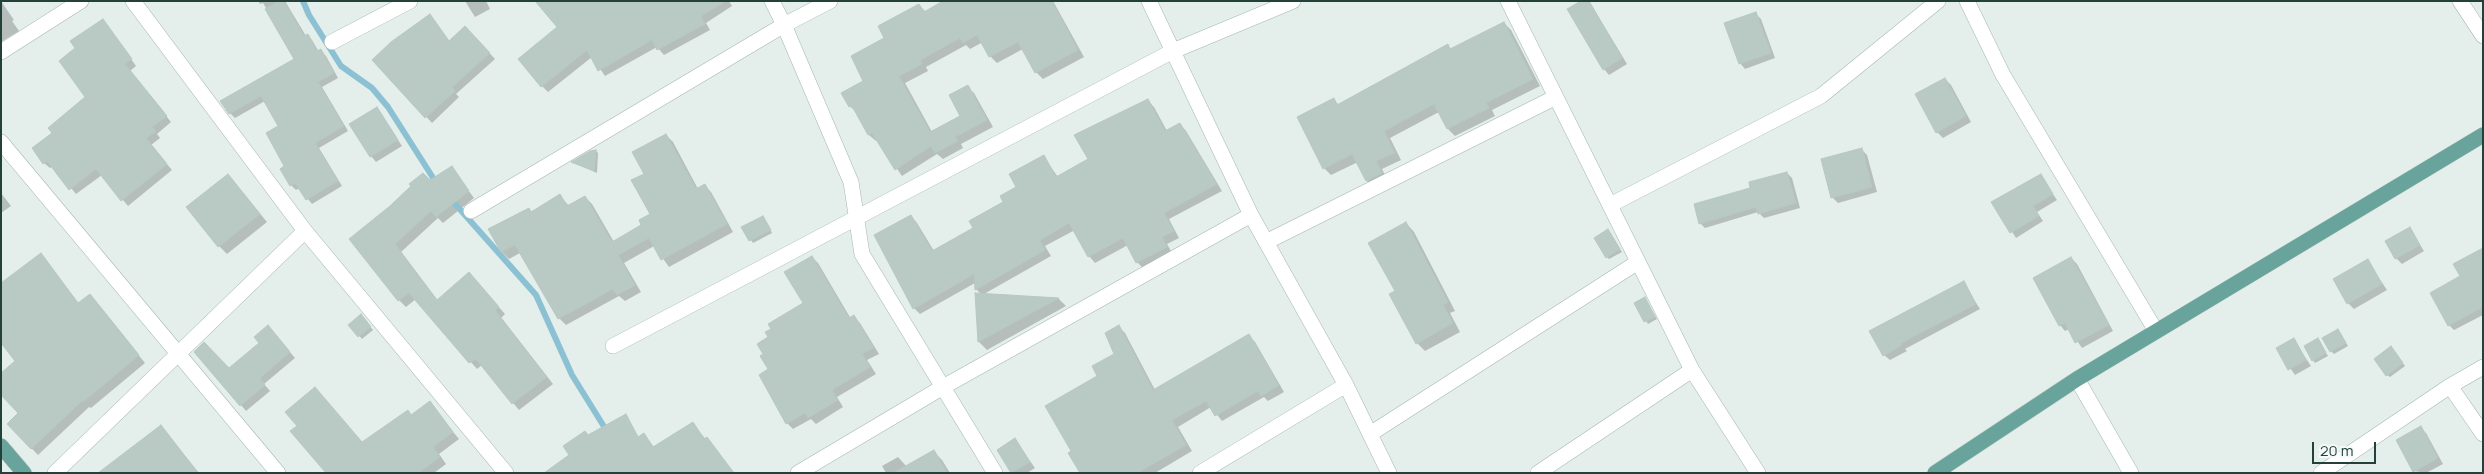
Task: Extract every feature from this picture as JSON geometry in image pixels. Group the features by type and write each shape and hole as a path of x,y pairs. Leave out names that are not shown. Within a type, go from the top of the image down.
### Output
{"main road":[{"path":"1935,473 2078,379 2483,135"},
{"path":"1,446 24,473"}],"street":[{"path":"1,52 82,1"},
{"path":"133,1 305,232 506,473"},
{"path":"332,42 410,1"},
{"path":"772,1 851,182 862,254 995,473"},
{"path":"471,211 784,25 830,1"},
{"path":"1149,1 1251,215 1346,385 1389,473"},
{"path":"613,346 1173,51 1293,1"},
{"path":"1508,1 1692,370 1758,473"},
{"path":"1610,205 1821,96 1938,1"},
{"path":"1967,1 2003,75 2156,331"},
{"path":"2460,1 2483,36"},
{"path":"1266,242 1556,97"},
{"path":"1,142 180,353 278,473"},
{"path":"798,473 943,386 1251,215"},
{"path":"55,473 305,232"},
{"path":"1370,434 1638,262"},
{"path":"2321,473 2450,386 2483,367"},
{"path":"1538,473 1692,370"},
{"path":"2078,379 2132,473"},
{"path":"1200,473 1346,385"},
{"path":"2450,386 2483,434"}],"building":[{"path":"279,1 284,1 304,36 308,34 317,51 321,49 334,73 318,82 344,126 315,143 338,181 306,200 295,183 290,186 280,169 284,166 266,133 278,126 261,96 229,114 220,101 294,59 265,9"},
{"path":"535,1 726,1 701,16 705,24 657,50 652,40 598,71 587,50 541,87 518,59 557,27"},
{"path":"943,1 1052,1 1078,50 1035,73 1018,42 989,57 977,35 963,43 960,38 920,60 922,64 899,76 930,132 960,116 949,95 968,85 987,120 955,137 958,141 935,153 931,146 895,170 872,133 868,135 852,106 849,107 841,93 863,81 851,56 884,38 878,26 919,4 924,12"},
{"path":"1581,1 1589,1 1622,58 1603,70 1567,9"},
{"path":"1756,12 1771,53 1739,64 1724,23"},
{"path":"430,14 449,41 465,26 490,53 452,87 455,91 425,118 372,60 391,42"},
{"path":"103,19 132,59 125,64 167,116 152,127 156,131 146,138 167,164 121,201 96,169 69,190 47,161 43,164 32,148 52,133 48,128 85,97 59,61 75,48 70,41"},
{"path":"1504,22 1533,79 1486,103 1489,108 1447,129 1434,104 1384,131 1395,153 1376,161 1382,173 1366,181 1352,154 1323,169 1297,117 1334,98 1337,105 1448,44 1450,49"},
{"path":"1945,78 1966,116 1936,133 1915,94"},
{"path":"1148,99 1165,131 1180,123 1217,184 1164,213 1174,231 1162,237 1167,247 1136,263 1123,238 1088,257 1069,223 1040,240 1045,250 975,290 974,274 913,309 874,235 911,215 932,251 973,228 969,221 1003,202 1000,196 1016,187 1009,174 1044,155 1056,177 1088,159 1074,135"},
{"path":"377,107 398,140 370,157 349,124"},
{"path":"666,134 696,189 705,184 727,224 661,260 649,238 618,255 635,285 617,295 613,289 558,319 515,245 501,252 488,229 529,208 531,212 560,194 567,206 585,196 612,242 641,225 639,220 650,214 631,180 644,174 632,152"},
{"path":"1862,148 1872,187 1831,198 1821,159"},
{"path":"596,150 594,171 571,162 590,151"},
{"path":"452,166 469,191 436,217 431,211 395,244 437,300 469,272 499,307 495,310 547,377 512,404 476,359 469,363 409,293 398,301 349,239 390,206 411,186 409,184 423,173 430,180"},
{"path":"1787,172 1796,203 1758,214 1756,207 1699,224 1694,204 1750,188 1749,182"},
{"path":"228,174 260,214 218,247 186,207"},
{"path":"2041,174 2053,194 2033,206 2039,216 2010,233 1991,202"},
{"path":"763,216 771,230 749,241 741,227"},
{"path":"1406,222 1448,302 1443,305 1453,323 1416,344 1389,294 1395,291 1368,243"},
{"path":"2410,227 2420,245 2395,259 2385,241"},
{"path":"1608,229 1620,249 1606,258 1594,238"},
{"path":"2483,248 2483,307 2448,326 2430,293 2460,276 2453,264"},
{"path":"41,253 78,303 90,294 139,355 82,401 31,449 7,424 18,413 1,395 1,373 15,361 1,343 1,283"},
{"path":"812,256 849,318 854,315 874,348 862,354 870,367 832,390 838,400 808,418 805,413 786,424 759,375 768,369 760,356 763,354 757,344 768,337 765,332 771,329 768,324 803,303 784,272"},
{"path":"2071,257 2109,325 2075,343 2065,323 2059,326 2033,278"},
{"path":"2368,259 2382,284 2347,304 2333,279"},
{"path":"1964,281 1976,304 1901,343 1902,345 1883,356 1869,331"},
{"path":"975,293 1059,298 978,342"},
{"path":"1645,297 1655,317 1644,322 1634,303"},
{"path":"361,314 371,327 358,337 348,325"},
{"path":"268,325 290,352 260,378 265,385 240,406 194,352 204,342 229,368 259,343 254,337"},
{"path":"1119,325 1153,390 1249,334 1279,385 1261,396 1258,391 1215,416 1206,401 1172,420 1186,445 1137,473 1080,473 1068,453 1071,451 1045,406 1097,376 1092,366 1114,354 1105,333"},
{"path":"2338,329 2346,343 2330,352 2322,338"},
{"path":"2294,338 2306,360 2288,370 2276,348"},
{"path":"2318,338 2326,353 2312,361 2304,346"},
{"path":"2391,346 2403,363 2386,376 2374,359"},
{"path":"315,387 362,442 408,410 411,415 430,401 453,432 433,447 440,457 418,473 326,473 290,431 297,426 285,412"},
{"path":"626,414 638,437 644,433 653,447 693,422 704,439 707,437 734,473 544,473 569,455 563,446 585,431 588,435"},
{"path":"161,425 198,473 98,473"},
{"path":"2421,426 2438,458 2413,472 2396,440"},
{"path":"1015,438 1030,462 1011,473 997,450"},
{"path":"934,450 947,473 893,473"}],"waterway":[{"path":"303,1 309,15 341,66 372,88 388,107 437,184"},
{"path":"449,197 536,295 572,375 608,433"}]}
